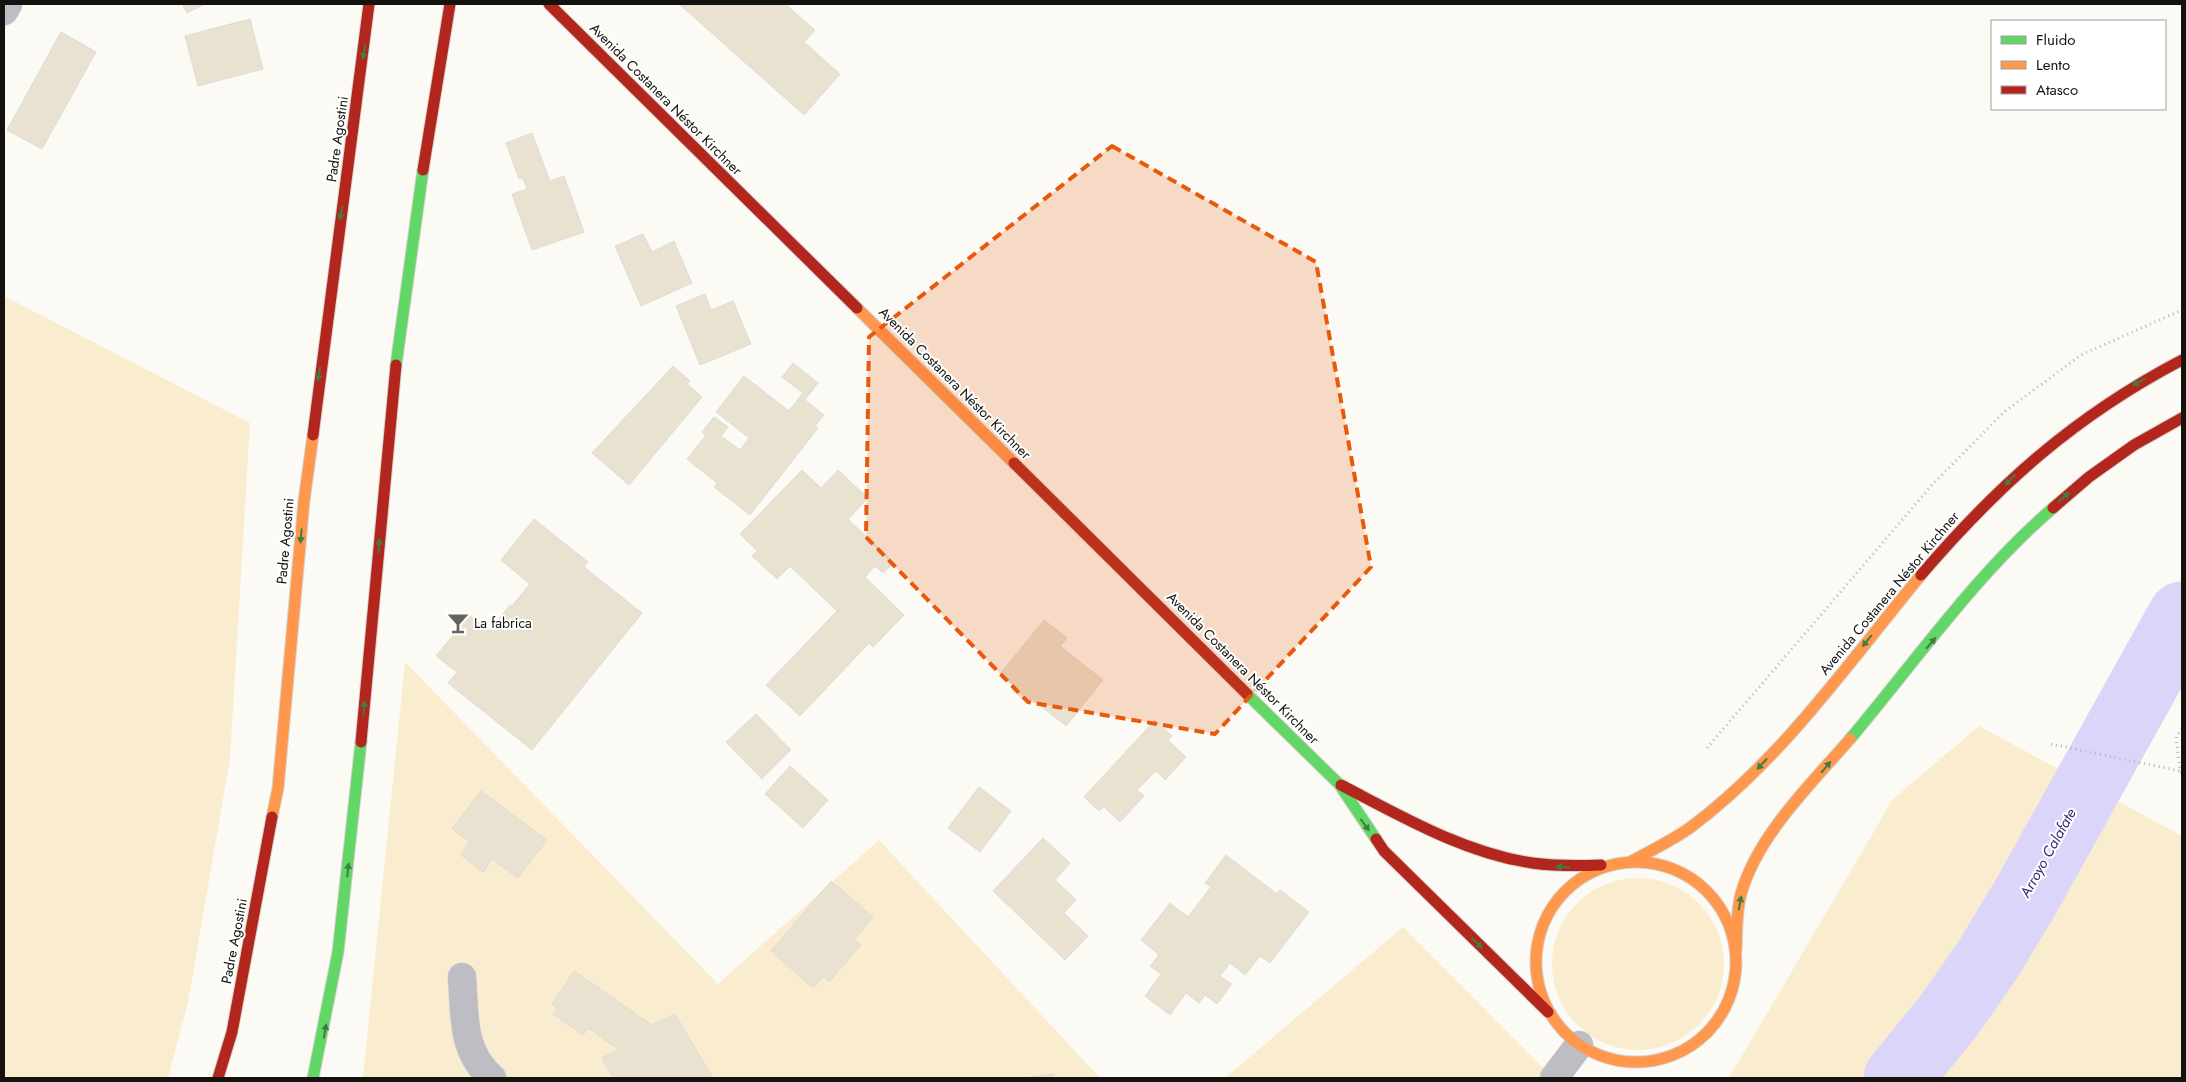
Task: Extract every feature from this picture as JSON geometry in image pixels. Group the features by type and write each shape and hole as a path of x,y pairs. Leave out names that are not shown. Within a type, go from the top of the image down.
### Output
{"main road":[{"name":"Padre Agostini","path":"218,1078 232,1032 278,788 304,501 369,4"},
{"path":"314,1078 324,1037 346,884 396,362 406,278 450,4"},
{"name":"Avenida Costanera Néstor Kirchner","path":"549,4 1339,784 1384,851 1548,1012 1561,1030 1579,1045 1599,1056 1621,1062 1644,1063 1666,1058 1688,1048 1706,1034 1720,1017 1730,996 1736,974 1739,906 1743,888 1765,844 1796,802 1981,583 2056,505 2093,472 2131,446 2182,418"},
{"name":"Avenida Costanera Néstor Kirchner","path":"1632,861 1695,824 1756,770 1812,708 1923,573 1995,494 2025,466 2057,439 2120,393 2154,373 2182,360"},
{"name":"Avenida Costanera Néstor Kirchner","path":"1339,784 1423,828 1475,849 1503,857 1558,867 1580,868 1632,861 1653,862 1674,868 1693,879 1710,893 1722,910 1732,930 1736,951"},
{"name":"Avenida Costanera Néstor Kirchner","path":"1548,1012 1540,993 1536,973 1536,959 1540,932 1548,913 1560,896 1575,882 1592,871 1612,864"}],"street":[{"path":"4,11 8,4"},
{"path":"462,977 466,1040 481,1068 492,1078"},
{"path":"1554,1078 1579,1045"}],"path":[{"path":"1707,748 1932,485 2004,412 2080,356 2182,310"},
{"path":"2051,744 2181,772 2176,737 2182,729"}],"highlighted area":[{"path":"1112,146 1316,262 1371,567 1215,734 1028,702 866,537 869,337"}],"shaded area":[{"path":"4,296 250,423 230,759 188,1002 168,1078 4,1078"},
{"path":"405,662 718,984 879,840 1100,1078 363,1078"},
{"path":"1979,726 2182,836 2182,1078 1729,1078 1893,799"},
{"path":"1638,878 1655,880 1671,885 1686,893 1704,910 1720,939 1724,964 1722,981 1717,997 1709,1012 1692,1030 1663,1046 1638,1050 1621,1048 1605,1043 1590,1035 1572,1018 1556,989 1552,964 1554,947 1559,931 1567,916 1584,898 1613,882"},
{"path":"1403,927 1553,1078 1225,1078"}],"building":[{"path":"182,4 205,4 187,13"},
{"path":"679,4 785,4 815,30 804,42 840,74 804,115"},
{"path":"250,19 263,69 198,86 185,36"},
{"path":"61,32 96,52 42,149 7,130"},
{"path":"532,133 550,181 564,176 584,232 532,250 512,194 527,189 523,178 519,179 506,143"},
{"path":"643,234 652,252 674,241 692,283 641,306 615,246"},
{"path":"705,294 711,310 733,301 751,344 700,365 676,306"},
{"path":"793,363 818,383 805,400 824,415 815,426 818,428 750,515 714,487 717,483 687,459 706,435 702,432 714,417 728,427 721,436 740,450 749,438 716,412 744,376 789,411 803,393 782,377"},
{"path":"673,366 690,381 687,384 702,397 629,485 592,453"},
{"path":"802,470 821,488 838,470 868,498 848,519 894,563 883,573 875,566 865,577 904,615 873,647 869,643 800,716 766,685 837,611 790,566 777,579 752,556 757,551 740,534"},
{"path":"534,519 588,562 584,567 642,613 532,750 448,683 457,672 436,656 469,615 489,631 530,584 501,560"},
{"path":"1044,620 1067,638 1060,646 1103,680 1066,726 1032,699 1029,704 1012,690 1015,686 1000,674"},
{"path":"756,714 791,750 762,779 726,742"},
{"path":"1155,720 1172,736 1168,740 1186,757 1165,780 1156,771 1137,790 1144,796 1120,822 1104,807 1099,811 1084,797"},
{"path":"790,766 828,800 803,828 765,794"},
{"path":"979,787 1011,811 980,852 948,828"},
{"path":"481,791 547,840 518,878 492,859 483,872 461,855 470,842 452,829"},
{"path":"1043,838 1070,863 1055,880 1076,900 1064,913 1088,936 1065,960 993,891"},
{"path":"1226,855 1277,894 1280,890 1309,912 1270,963 1260,956 1245,975 1230,963 1220,976 1232,984 1217,1004 1205,995 1199,1003 1186,993 1170,1015 1145,996 1161,974 1150,966 1159,955 1141,940 1170,903 1188,917 1211,887 1205,883"},
{"path":"831,881 873,917 854,940 861,945 829,982 823,976 813,988 771,951"},
{"path":"574,971 652,1025 675,1014 712,1076 708,1078 613,1078 602,1058 618,1049 588,1028 583,1035 553,1014 557,1008 552,1004"},
{"path":"1054,1074 1054,1078 1023,1078"}],"waterway":[{"name":"Arroyo Calafate","path":"1898,1078 1947,1018 1987,961 2024,900 2182,616"}],"traffic: fast":[{"path":"396,365 423,170"},
{"path":"1850,739 1972,590 1998,561 2053,508"},
{"path":"1247,694 1339,784 1376,839"},
{"path":"313,1078 338,952 361,742"}],"traffic: slow":[{"path":"857,308 1014,463"},
{"path":"272,817 278,788 304,501 313,435"},
{"path":"1632,861 1670,841 1691,827 1755,771 1785,740 1841,675 1921,575"},
{"path":"1736,951 1739,901 1759,852 1787,812 1850,739"},
{"path":"1626,862 1646,862 1665,866 1683,873 1700,884 1714,898 1729,924 1736,952 1736,962 1732,991 1725,1009 1714,1026 1700,1040 1683,1051 1665,1058 1646,1062 1626,1062 1607,1058 1589,1051 1572,1040 1558,1026 1547,1009 1540,991 1536,972 1536,952 1540,933 1547,915 1558,898 1572,884 1589,873 1607,866 1626,862"}],"traffic: jam":[{"path":"313,435 369,4"},
{"path":"423,170 450,4"},
{"path":"549,4 857,308"},
{"path":"1921,575 1980,511 2041,454 2107,404 2182,360"},
{"path":"361,742 396,365"},
{"path":"2053,508 2089,477 2134,445 2182,418"},
{"path":"1014,463 1247,694"},
{"path":"1341,785 1410,821 1482,851 1532,863 1549,865 1601,865"},
{"path":"218,1078 232,1032 272,817"},
{"path":"1376,839 1384,851 1548,1012"}],"place":[{"name":"La fabrica","path":"458,623"}]}
